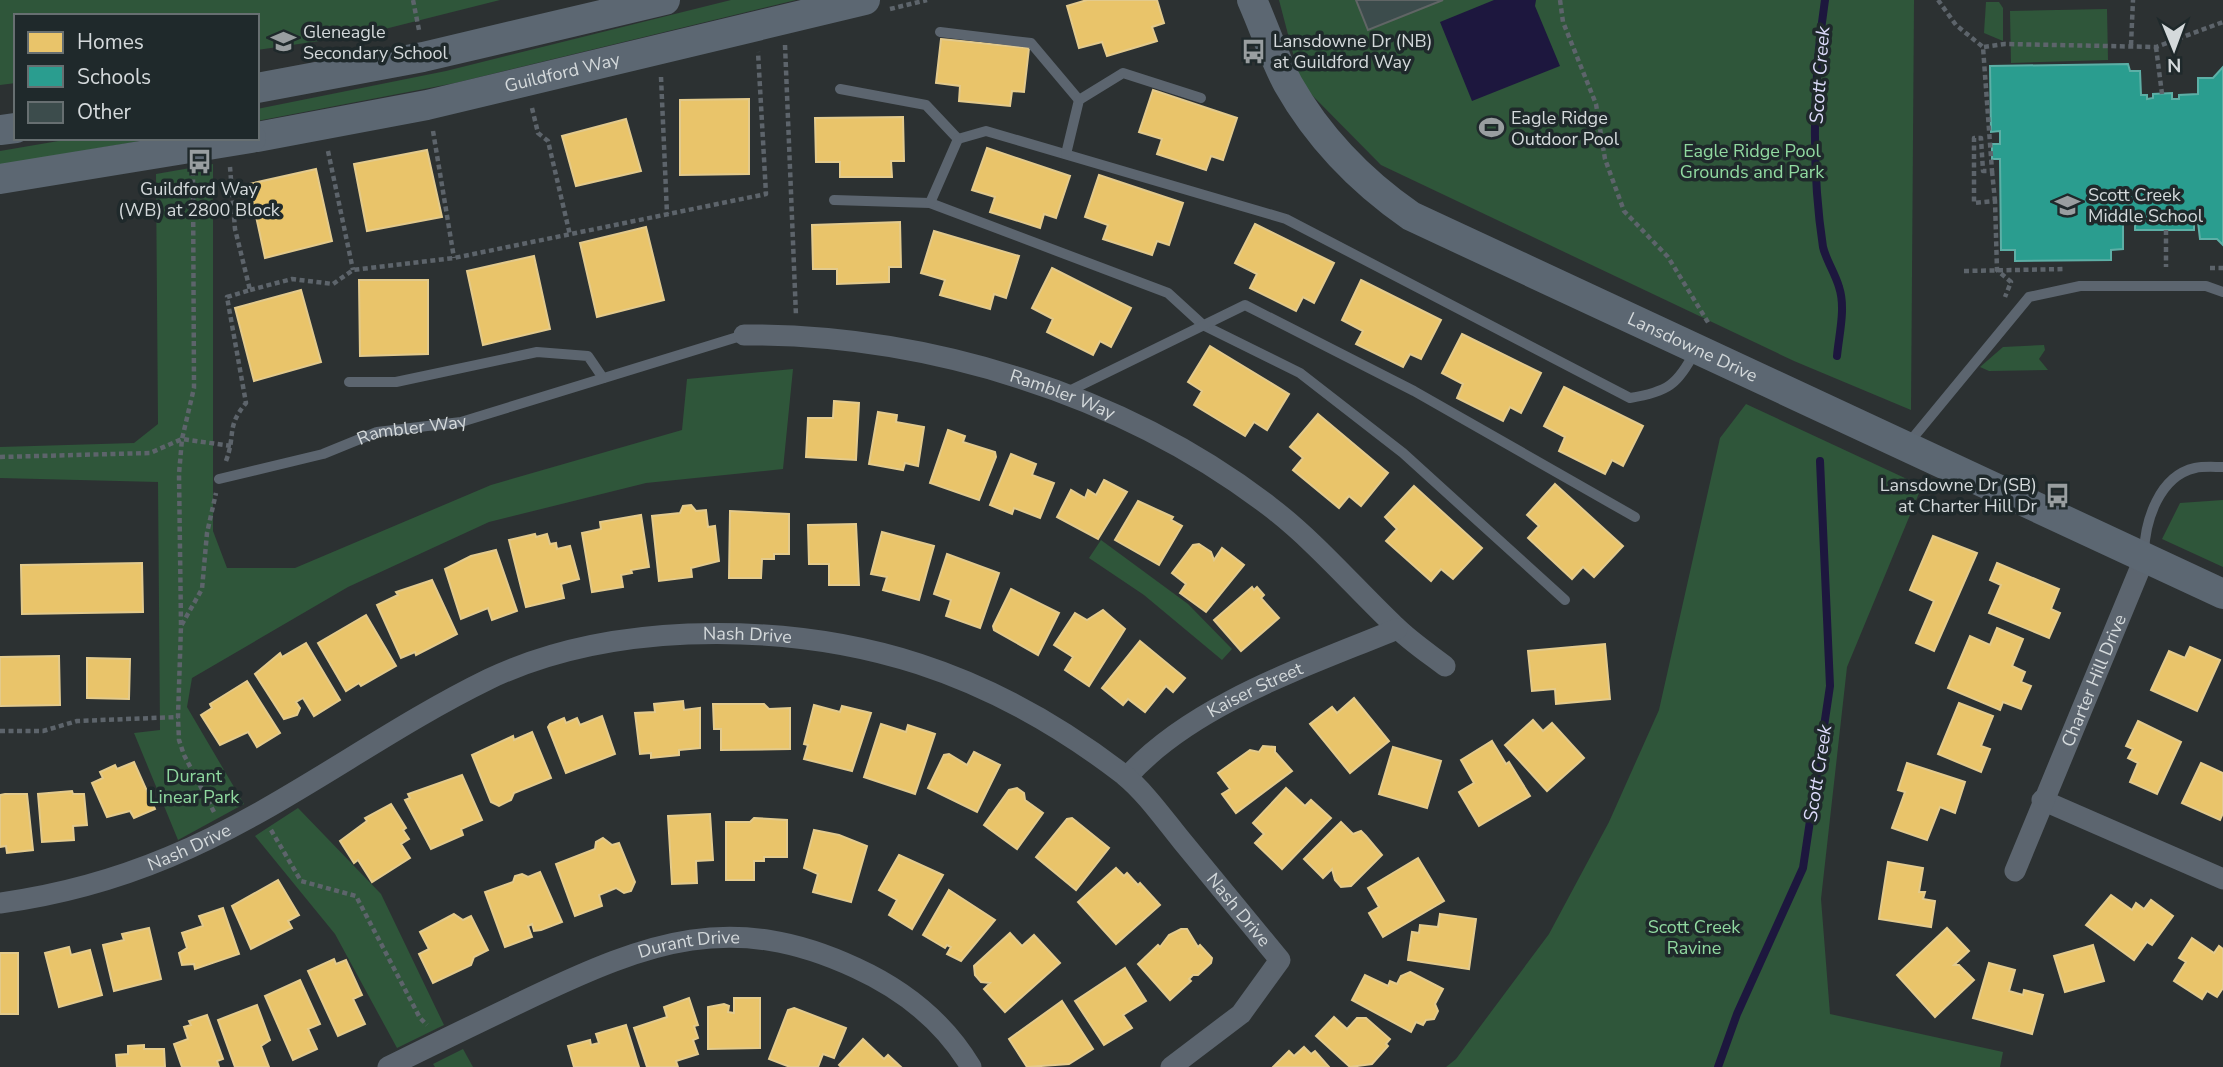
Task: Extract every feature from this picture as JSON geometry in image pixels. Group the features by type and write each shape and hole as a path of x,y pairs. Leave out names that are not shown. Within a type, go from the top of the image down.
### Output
{"main road":[{"path":"259,88 423,57 665,0"},
{"name":"Guildford Way","path":"259,137 452,99 864,0"},
{"name":"Lansdowne Drive","path":"1252,0 1287,83 1309,115 1346,162 1388,200 1411,216 1705,342 1905,447 2000,488 2144,559 2223,594"},
{"path":"0,180 239,140"}],"street":[{"name":"Rambler Way","path":"744,335 797,335 935,355 996,370 1063,394 1142,428 1221,471 1270,507 1315,545 1397,629 1445,666"},
{"name":"Charter Hill Drive","path":"2015,871 2042,800 2144,559"},
{"name":"Kaiser Street","path":"1127,777 1141,761 1185,729 1225,706 1274,680 1397,629"},
{"name":"Nash Drive","path":"0,904 108,881 172,856 241,821 419,716 491,678 549,655 606,641 733,632 807,637 874,649 972,683 1021,707 1127,777 1280,960 1241,1013 1171,1067"},
{"path":"2042,800 2223,879"},
{"name":"Durant Drive","path":"388,1067 601,964 649,948 697,938 739,936 779,940 831,956 875,976 913,1001 942,1027 971,1067"}],"lane":[{"path":"940,32 1031,43 1079,100"},
{"path":"1066,154 1079,100 1123,73 1201,98"},
{"path":"840,89 926,105 958,139"},
{"path":"958,139 986,131 1286,219 1630,398 1663,392 1685,372 1705,342"},
{"path":"930,203 958,139"},
{"path":"834,200 930,203 1168,293 1203,324 1300,373 1403,453 1565,600"},
{"path":"1905,447 2029,297 2080,286 2206,286 2223,292"},
{"path":"1063,394 1245,305 1414,391 1635,517"},
{"name":"Rambler Way","path":"219,479 323,454 377,432 461,422 744,335"},
{"path":"349,382 396,382 537,352 589,356 603,378"},
{"path":"2144,559 2145,534 2161,491 2193,468 2223,467"}],"path":[{"path":"413,0 419,33"},
{"path":"1560,0 1563,22 1596,104 1605,159 1624,211 1668,257 1705,342"},
{"path":"1938,0 1956,25 1983,47 1995,201 1997,270 2011,282 2004,298"},
{"path":"2131,45 2133,0"},
{"path":"1983,47 2005,44 2156,47 2223,22"},
{"path":"785,43 797,335"},
{"path":"2156,47 2162,94"},
{"path":"181,626 202,589 207,533 219,479 231,446 232,420 246,403 227,297 292,279 333,284 353,270 454,258 766,194 758,50"},
{"path":"661,73 667,214"},
{"path":"531,104 538,133 548,141 570,235"},
{"path":"432,125 454,258"},
{"path":"1992,171 1983,171 1981,138 1975,138 1974,203 1995,201"},
{"path":"327,147 353,270"},
{"path":"230,166 235,229 250,290"},
{"path":"192,174 194,388 182,439 179,474 181,626 178,717 179,740 184,755 218,818"},
{"path":"2166,230 2166,267"},
{"path":"0,457 150,453 182,439 231,446"},
{"path":"0,731 43,731 77,721 178,717"},
{"path":"268,827 301,881 356,896 420,1018 431,1030"}],"green space":[{"name":"Gleneagle Secondary School","path":"0,0 500,0 361,35 259,50 259,14 14,14 14,83 0,85"},
{"path":"731,0 796,0 455,83 259,121 259,109 446,71"},
{"name":"Eagle Ridge Pool Grounds and Park","path":"1279,0 1914,0 1911,410 1794,361 1381,165 1301,84"},
{"path":"1986,2 1999,2 2003,8 2003,41 1984,33"},
{"path":"2107,9 2108,60 2011,63 2010,11"},
{"path":"64,140 146,140 0,165 0,151"},
{"path":"213,164 213,531 227,568 295,568 491,485 682,430 687,379 793,369 783,469 646,483 489,522 348,587 192,678 187,707 244,804 178,840 134,733 160,730 158,482 0,478 0,447 134,443 158,424 156,174"},
{"path":"2044,345 2045,350 2039,359 2048,370 1989,371 1980,367 2003,347"},
{"name":"Scott Creek Ravine","path":"1746,404 1922,486 1847,667 1821,899 1830,1014 2003,1052 2000,1067 1446,1067 1456,1059 1549,934 1609,822 1659,710 1720,438"},
{"path":"2223,500 2223,567 2162,539 2180,503"},
{"path":"1101,540 1188,604 1232,649 1222,660 1144,595 1089,558"},
{"name":"Durant Linear Park","path":"298,808 381,894 444,1025 397,1048 335,934 255,836"},
{"path":"463,1049 473,1067 435,1067 433,1064"}],"shaded area":[{"path":"1494,0 1536,0 1535,6 1560,66 1472,101 1440,22"}],"building: Homes":[{"path":"1087,0 1157,0 1164,23 1152,27 1157,41 1107,56 1102,42 1079,48 1067,6"},
{"path":"941,39 1029,48 1024,92 1012,91 1010,106 959,101 960,86 936,83"},
{"path":"1153,90 1237,118 1223,160 1211,156 1206,170 1157,154 1162,139 1139,132"},
{"path":"749,99 749,174 680,175 680,100"},
{"path":"903,117 904,161 891,161 892,177 840,177 840,162 816,162 815,118"},
{"path":"626,119 641,171 576,186 562,136"},
{"path":"987,148 1070,176 1056,218 1044,214 1040,228 990,212 995,197 972,190"},
{"path":"427,150 442,217 367,231 354,164"},
{"path":"316,169 332,241 265,258 249,184"},
{"path":"1099,175 1183,203 1169,245 1157,241 1152,255 1103,239 1108,225 1085,217"},
{"path":"900,222 901,267 889,267 889,282 837,284 837,269 813,269 812,225"},
{"path":"1255,224 1334,263 1314,303 1303,297 1296,311 1250,288 1257,274 1235,263"},
{"path":"646,227 664,300 597,317 580,243"},
{"path":"934,231 1019,256 1006,298 994,294 990,309 940,295 945,280 921,273"},
{"path":"534,256 550,329 483,345 467,271"},
{"path":"1052,268 1131,308 1111,347 1100,341 1093,355 1047,332 1053,319 1032,308"},
{"path":"359,280 428,280 428,354 360,356"},
{"path":"1361,280 1441,320 1421,359 1410,354 1403,367 1356,344 1363,331 1342,320"},
{"path":"301,290 321,362 254,381 235,308"},
{"path":"1462,334 1541,373 1521,413 1510,407 1503,421 1457,398 1463,384 1442,373"},
{"path":"1210,346 1289,394 1267,430 1254,422 1245,436 1194,405 1202,391 1188,382"},
{"path":"1564,387 1643,426 1623,466 1612,460 1605,474 1559,451 1565,437 1544,426"},
{"path":"834,401 859,403 856,460 806,457 808,418 833,418"},
{"path":"878,412 897,415 896,422 924,427 918,466 905,463 903,470 869,464"},
{"path":"1318,414 1388,473 1361,506 1349,496 1339,508 1293,470 1303,458 1290,447"},
{"path":"948,430 965,436 963,442 995,452 996,457 979,500 930,483"},
{"path":"1011,454 1036,464 1032,475 1054,483 1040,518 1014,508 1012,514 990,505"},
{"path":"1104,480 1127,492 1098,539 1057,517 1071,490 1085,498 1088,490 1096,495"},
{"path":"1555,484 1623,546 1594,577 1583,567 1572,579 1528,538 1539,526 1527,515"},
{"path":"1414,486 1482,548 1453,579 1441,569 1431,581 1386,541 1397,529 1385,517"},
{"path":"1138,501 1173,517 1171,520 1182,526 1159,565 1115,540"},
{"path":"691,505 696,511 706,510 708,527 715,526 719,561 691,568 692,577 659,581 652,516 680,513 683,506"},
{"path":"730,511 789,514 789,554 774,554 774,559 762,559 761,578 729,578"},
{"path":"641,515 649,567 621,575 623,587 592,592 582,533 601,529 600,522"},
{"path":"856,524 859,585 829,585 829,564 809,564 808,525"},
{"path":"882,532 934,546 919,600 883,590 887,577 871,574"},
{"path":"535,534 536,537 547,534 550,544 556,543 557,549 570,546 579,579 561,584 564,598 526,607 509,540"},
{"path":"1933,536 1977,553 1934,651 1916,643 1934,601 1910,590"},
{"path":"1199,544 1211,552 1214,560 1222,548 1244,565 1206,612 1180,593 1186,584 1172,573 1193,545"},
{"path":"496,550 517,611 492,620 488,608 461,619 445,569 471,556"},
{"path":"947,554 999,573 980,628 946,616 951,600 934,594"},
{"path":"142,563 143,612 22,614 21,565"},
{"path":"1997,563 2059,589 2051,609 2060,613 2049,638 1989,613 2001,585 1990,580"},
{"path":"432,580 457,634 416,655 415,652 401,658 377,605 398,595 396,592"},
{"path":"1252,587 1254,590 1257,587 1264,595 1261,598 1279,618 1241,651 1214,620"},
{"path":"1011,589 1059,613 1038,655 994,630 993,626"},
{"path":"1103,610 1125,629 1089,686 1065,670 1073,657 1054,645 1075,613 1087,620"},
{"path":"366,615 396,666 361,686 359,683 346,691 318,643"},
{"path":"1997,628 2023,639 2012,666 2025,672 2021,682 2031,686 2021,709 2003,702 2000,710 1948,688 1970,636 1990,645"},
{"path":"1140,641 1185,678 1173,692 1166,686 1145,712 1128,699 1123,705 1102,688"},
{"path":"306,643 340,700 314,716 303,698 296,702 300,708 297,715 284,719 255,674 280,653 282,657"},
{"path":"1605,644 1610,699 1556,704 1555,689 1532,691 1528,651"},
{"path":"2190,647 2220,660 2197,711 2151,690 2169,651 2185,658"},
{"path":"59,656 60,705 0,706 0,657"},
{"path":"87,658 130,659 129,699 87,698"},
{"path":"247,681 280,733 257,747 248,732 220,745 201,715 212,708 210,704"},
{"path":"1354,698 1389,741 1350,773 1310,724 1332,707 1337,713"},
{"path":"683,701 684,710 700,708 700,748 679,750 679,755 651,758 651,753 640,754 635,713 655,712 654,704"},
{"path":"1959,703 1993,716 1981,746 1990,749 1981,772 1938,754"},
{"path":"713,704 764,704 769,709 790,708 790,749 721,750 721,729 714,729"},
{"path":"814,705 840,712 842,706 871,713 852,771 804,759 808,745 804,744"},
{"path":"602,716 615,754 566,773 548,727 564,718 566,723 577,718 580,725"},
{"path":"1533,720 1543,731 1552,723 1584,758 1547,791 1505,745"},
{"path":"2138,721 2181,742 2157,794 2130,782 2138,763 2128,758 2133,749 2126,746"},
{"path":"881,724 906,732 908,725 935,734 915,794 864,777"},
{"path":"532,732 551,778 514,793 511,800 499,806 491,802 472,755 513,736 514,740"},
{"path":"1492,741 1530,796 1479,826 1459,792 1474,783 1461,760"},
{"path":"1263,746 1275,747 1275,752 1292,771 1236,813 1222,794 1230,789 1218,773 1250,750 1259,752"},
{"path":"1393,747 1441,761 1427,808 1379,794"},
{"path":"974,752 1000,765 977,812 928,788 944,755 949,754 967,765"},
{"path":"134,762 155,809 134,818 130,811 107,817 92,783 103,778 100,772 115,765 117,769"},
{"path":"1907,763 1965,782 1955,813 1940,807 1927,840 1892,828 1905,792 1898,790"},
{"path":"2201,763 2223,773 2223,813 2220,820 2182,803"},
{"path":"462,775 482,820 461,829 463,835 431,849 405,800 410,798 408,794"},
{"path":"1017,788 1024,793 1025,800 1043,813 1017,849 984,825 1009,790"},
{"path":"1286,788 1305,806 1311,800 1331,818 1282,869 1255,843 1264,834 1253,823"},
{"path":"72,791 73,794 84,794 87,825 73,826 74,840 42,842 38,794"},
{"path":"27,794 33,850 7,853 6,846 0,847 0,795"},
{"path":"391,804 406,828 403,830 409,839 401,844 410,858 372,882 358,860 354,863 340,841 367,821 365,818"},
{"path":"710,814 713,860 696,861 697,883 672,884 668,816"},
{"path":"754,818 787,820 787,857 764,857 764,861 754,861 754,880 726,880 726,822 750,822"},
{"path":"1072,818 1109,848 1076,890 1036,857 1067,819"},
{"path":"1341,822 1353,834 1361,831 1382,855 1351,886 1341,887 1335,880 1332,869 1323,878 1304,859"},
{"path":"814,830 839,835 867,846 851,902 813,892 818,874 804,868"},
{"path":"603,838 612,845 619,843 635,882 631,891 624,893 616,888 599,895 602,906 575,916 556,864 595,849 596,842"},
{"path":"899,855 943,875 912,929 889,915 897,900 879,890"},
{"path":"1418,858 1444,901 1383,937 1369,913 1379,907 1368,888"},
{"path":"1888,862 1923,868 1919,892 1925,892 1923,899 1935,901 1931,927 1879,919"},
{"path":"1116,868 1124,876 1127,873 1138,885 1140,883 1160,905 1116,944 1078,902"},
{"path":"540,872 562,922 534,931 532,924 528,926 532,937 505,947 485,892 513,882 515,876 522,874 528,877"},
{"path":"278,880 299,915 288,921 292,928 251,949 232,906"},
{"path":"949,890 995,920 961,961 947,954 951,947 947,945 945,948 923,935"},
{"path":"2111,895 2132,910 2136,903 2144,909 2151,900 2173,916 2152,945 2147,942 2134,960 2086,925"},
{"path":"223,908 239,954 195,969 194,964 182,965 179,953 187,948 182,933 203,926 199,916"},
{"path":"454,914 463,920 471,916 488,950 474,957 471,965 433,983 419,954 429,949 420,932"},
{"path":"1440,914 1476,919 1469,969 1408,960 1412,932 1419,933 1420,925 1438,927"},
{"path":"149,928 161,979 114,991 103,945 124,940 122,934"},
{"path":"1947,928 1969,951 1954,965 1959,965 1974,980 1935,1017 1897,975"},
{"path":"1187,929 1198,947 1200,945 1212,958 1211,963 1198,975 1193,975 1189,979 1191,981 1170,1000 1138,964 1158,945 1160,947 1169,935"},
{"path":"1010,933 1022,946 1034,935 1060,963 1005,1012 984,989 990,983 981,982 975,975 974,966"},
{"path":"2192,938 2214,953 2219,946 2223,949 2223,988 2217,997 2207,991 2202,999 2174,981 2186,962 2179,958"},
{"path":"2093,945 2104,981 2065,992 2054,956"},
{"path":"69,947 71,955 90,950 102,995 59,1007 45,953"},
{"path":"0,953 18,953 18,1014 0,1014"},
{"path":"334,959 336,964 346,960 362,995 353,999 365,1024 338,1036 308,971"},
{"path":"1989,963 2015,970 2009,991 2023,995 2024,990 2043,995 2032,1034 1973,1018"},
{"path":"1125,968 1146,1001 1123,1015 1132,1028 1104,1045 1075,1001"},
{"path":"1410,972 1443,989 1435,1004 1438,1011 1434,1019 1426,1020 1423,1025 1416,1022 1411,1032 1352,1000 1365,975 1388,986 1390,981 1397,984 1401,976"},
{"path":"300,980 320,1024 308,1029 317,1049 293,1060 265,996"},
{"path":"689,998 698,1025 694,1026 698,1038 693,1040 698,1054 676,1061 678,1067 647,1067 634,1028 667,1017 664,1007"},
{"path":"734,998 760,998 760,1048 708,1049 708,1007 724,1004 729,1006 728,1012 734,1013"},
{"path":"1062,1001 1093,1049 1069,1064 1027,1067 1009,1039"},
{"path":"257,1005 270,1040 261,1046 269,1067 235,1067 218,1020"},
{"path":"794,1008 846,1028 834,1058 823,1054 818,1067 790,1067 769,1059 788,1010"},
{"path":"207,1015 223,1059 217,1061 219,1067 182,1067 174,1044 188,1039 184,1027 191,1025 189,1021"},
{"path":"1334,1017 1347,1029 1357,1018 1366,1018 1390,1039 1386,1044 1388,1046 1372,1064 1350,1067 1316,1036"},
{"path":"626,1025 639,1067 574,1067 568,1046 590,1040 591,1045 599,1043 596,1034"},
{"path":"863,1039 884,1059 888,1055 901,1067 841,1067 839,1065"},
{"path":"144,1045 144,1049 164,1049 165,1067 117,1067 116,1055 128,1054 128,1046"},
{"path":"1304,1047 1311,1054 1315,1051 1329,1067 1273,1067 1289,1051 1294,1056"}],"building: Schools":[{"path":"2128,64 2130,71 2140,71 2141,95 2147,95 2147,99 2153,98 2153,94 2172,93 2172,99 2179,99 2179,95 2198,94 2198,78 2213,78 2223,67 2223,245 2217,239 2200,239 2198,222 2194,222 2194,230 2135,230 2135,222 2123,222 2123,249 2111,250 2111,260 2015,261 2015,250 2001,250 2000,159 1992,159 1992,144 2000,144 2000,131 1991,132 1990,66"}],"building: Other":[{"path":"1356,0 1443,0 1368,30"}],"waterway":[{"name":"Scott Creek","path":"1825,0 1818,61 1815,155 1823,247 1841,295 1842,312 1837,356"},
{"name":"Scott Creek","path":"1718,1067 1737,1014 1803,868 1830,686 1820,461"}],"place":[{"name":"Gleneagle Secondary School","path":"283,42"},
{"name":"Lansdowne Dr (NB) at Guildford Way","path":"1253,51"},
{"name":"Eagle Ridge Outdoor Pool","path":"1491,128"},
{"name":"Guildford Way (WB) at 2800 Block","path":"199,162"},
{"name":"Scott Creek Middle School","path":"2068,205"},
{"name":"Lansdowne Dr (SB) at Charter Hill Dr","path":"2057,495"}]}
